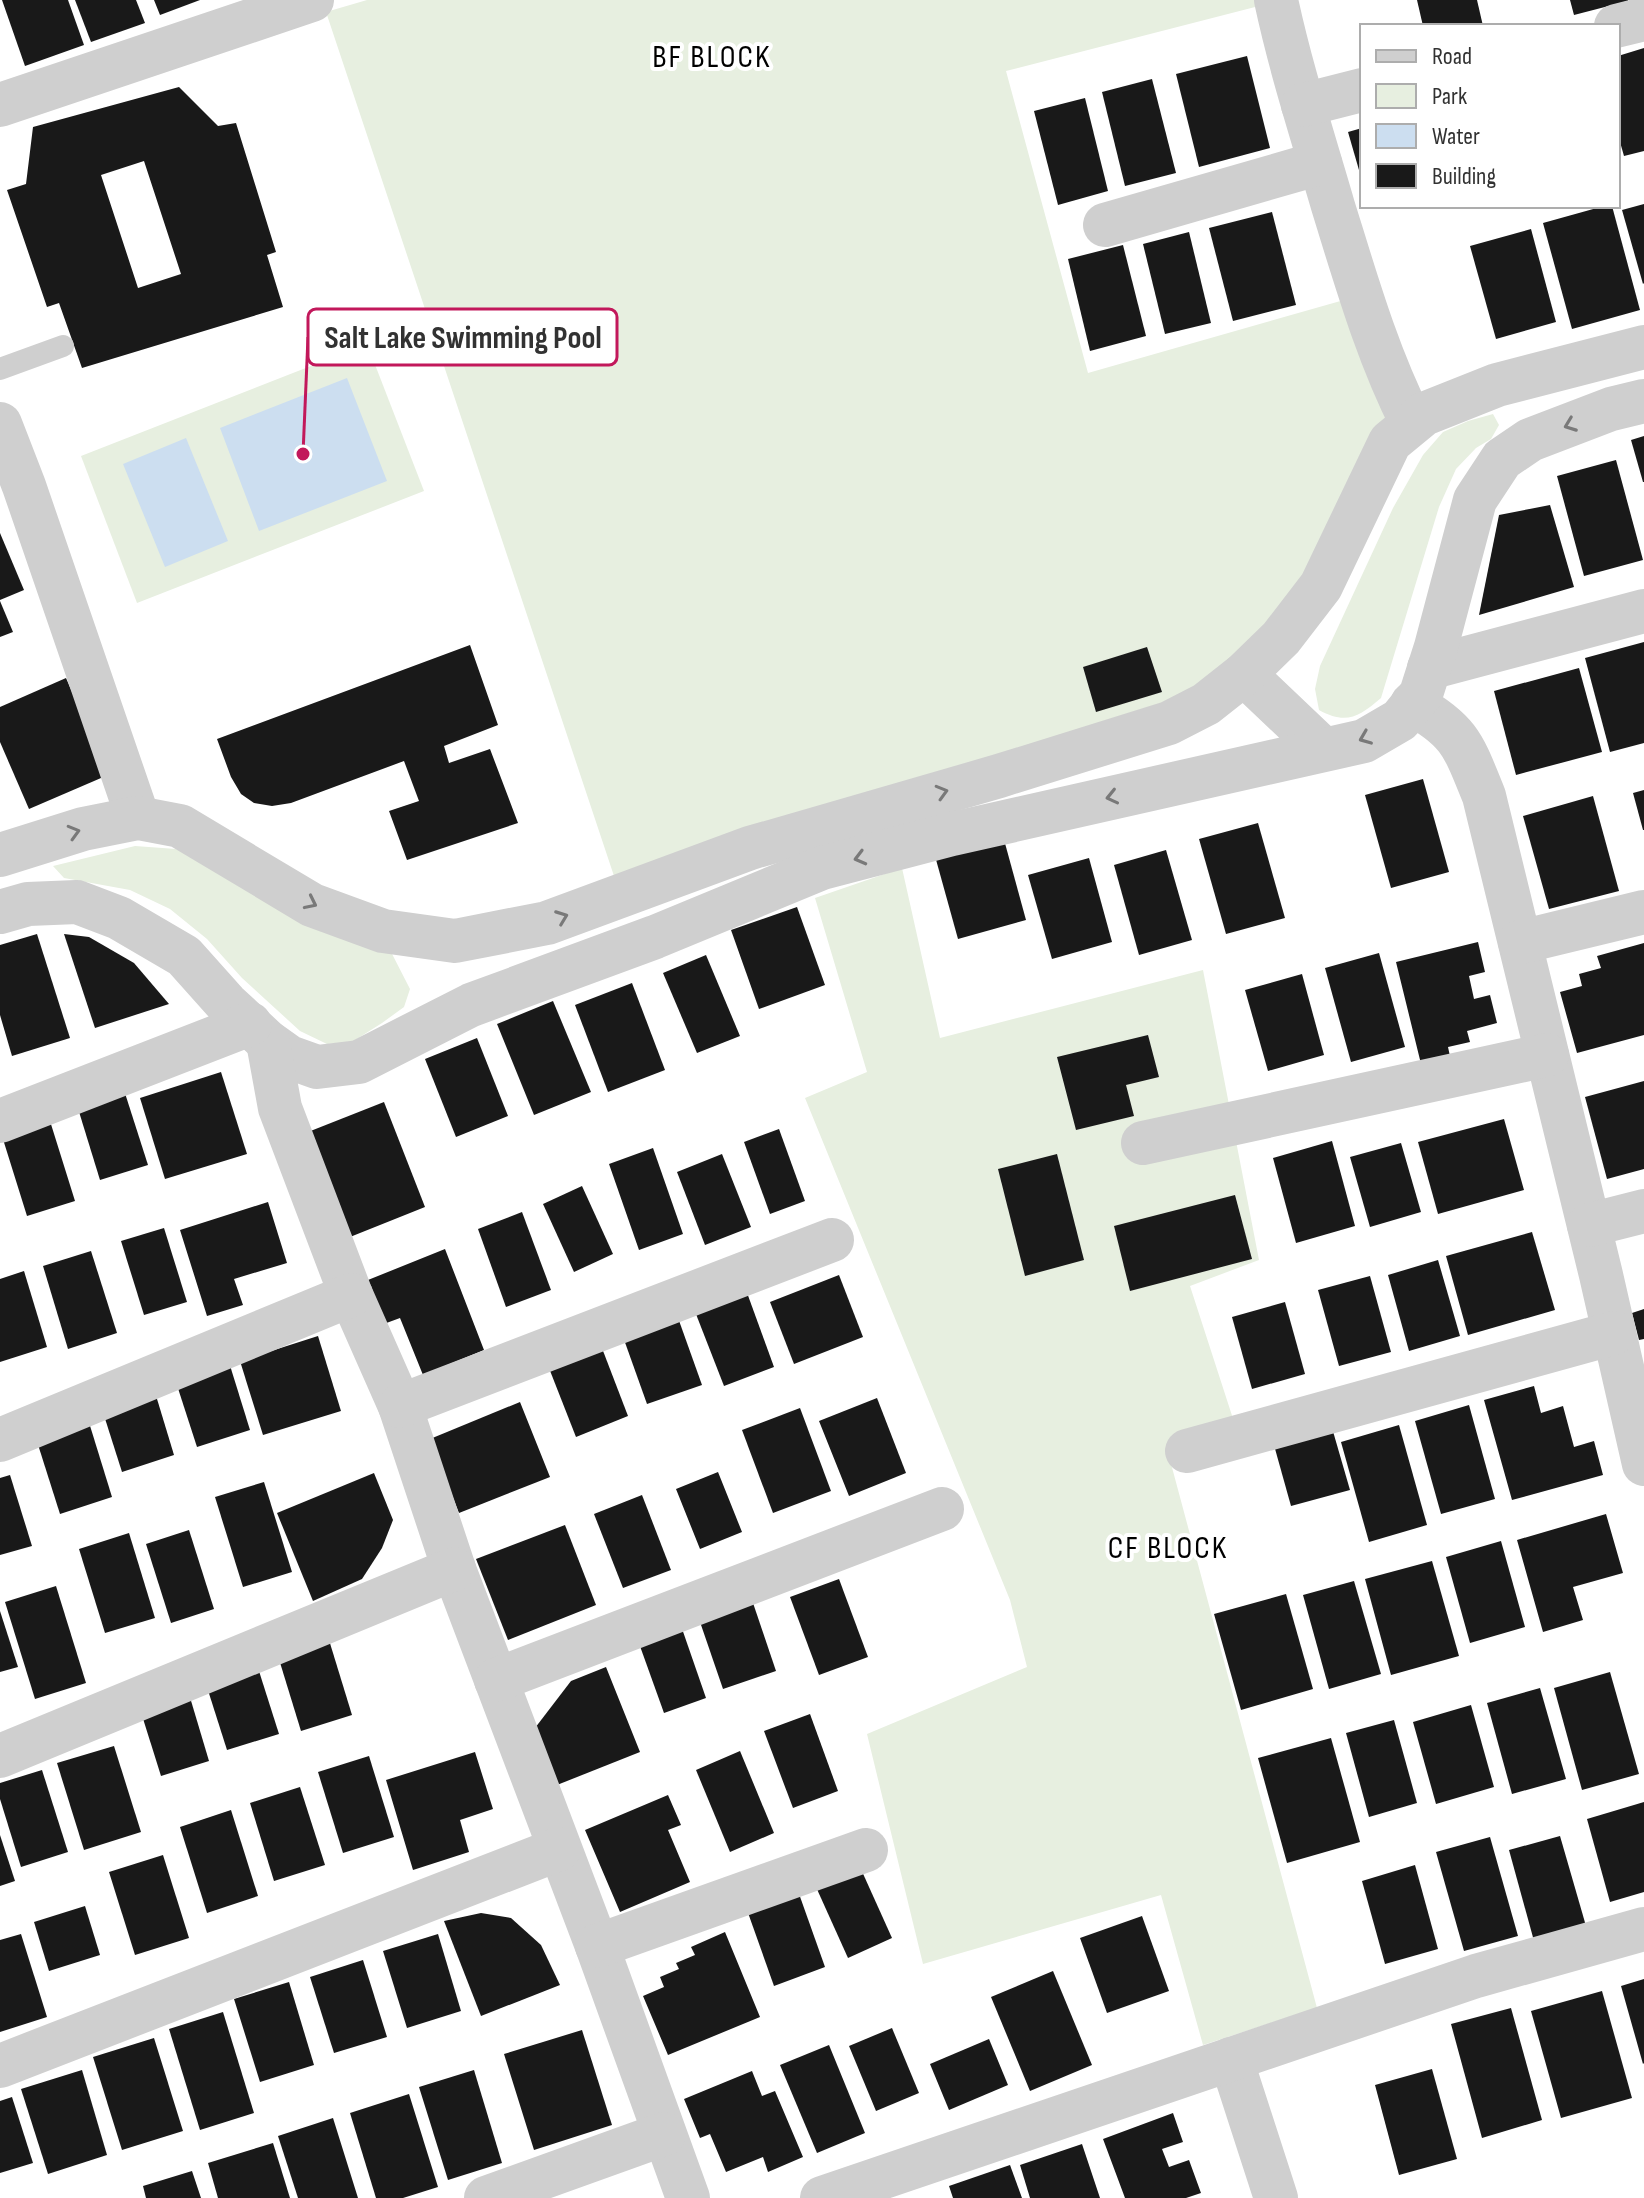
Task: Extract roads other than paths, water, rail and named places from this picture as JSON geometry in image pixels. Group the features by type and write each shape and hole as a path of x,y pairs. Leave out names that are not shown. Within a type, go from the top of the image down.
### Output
{"street":[{"path":"0,105 312,0"},
{"path":"1276,0 1287,52 1372,332 1392,385 1412,423"},
{"path":"1620,25 1644,19"},
{"path":"1303,105 1360,91"},
{"path":"1105,225 1320,163"},
{"path":"1644,347 1497,385 1424,414 1412,423 1390,442 1321,586 1281,638 1244,674 1206,704 1169,723 750,848 547,923 455,941 383,931 312,905 180,826 138,818 83,829 13,851 14,908 77,902 119,918 184,956 226,1003 289,1057 317,1067 359,1062 471,1005 655,937 822,868 952,834 1364,741 1400,720 1421,686 1475,500 1502,459 1530,440 1611,409 1644,401"},
{"path":"1497,385 1530,440"},
{"path":"0,424 12,492 138,818"},
{"path":"1421,686 1644,611"},
{"path":"1244,674 1323,749"},
{"path":"1421,686 1439,719 1463,744 1484,796 1644,1464"},
{"path":"1520,942 1644,912"},
{"path":"455,941 471,1005"},
{"path":"0,1121 259,1033"},
{"path":"259,1033 280,1108 351,1295 400,1406 454,1569 597,1946 688,2198"},
{"path":"1143,1143 1547,1055"},
{"path":"1589,1225 1644,1211"},
{"path":"400,1406 832,1240"},
{"path":"0,1440 351,1295"},
{"path":"1187,1451 1614,1333"},
{"path":"496,1680 942,1509"},
{"path":"0,1756 454,1569"},
{"path":"0,2066 559,1849"},
{"path":"597,1946 866,1850"},
{"path":"822,2198 1476,1976 1644,1929"},
{"path":"1231,2059 1276,2198"},
{"path":"486,2198 664,2134"}],"lane":[{"path":"0,369 63,346"}],"water":[{"path":"347,378 387,481 259,531 220,428"},
{"path":"186,438 228,541 165,567 123,464"}],"place":[{"name":"Salt Lake Swimming Pool","path":"303,454"}],"district":[{"name":"BF BLOCK","path":"712,56"},
{"name":"CF BLOCK","path":"1168,1547"}]}
